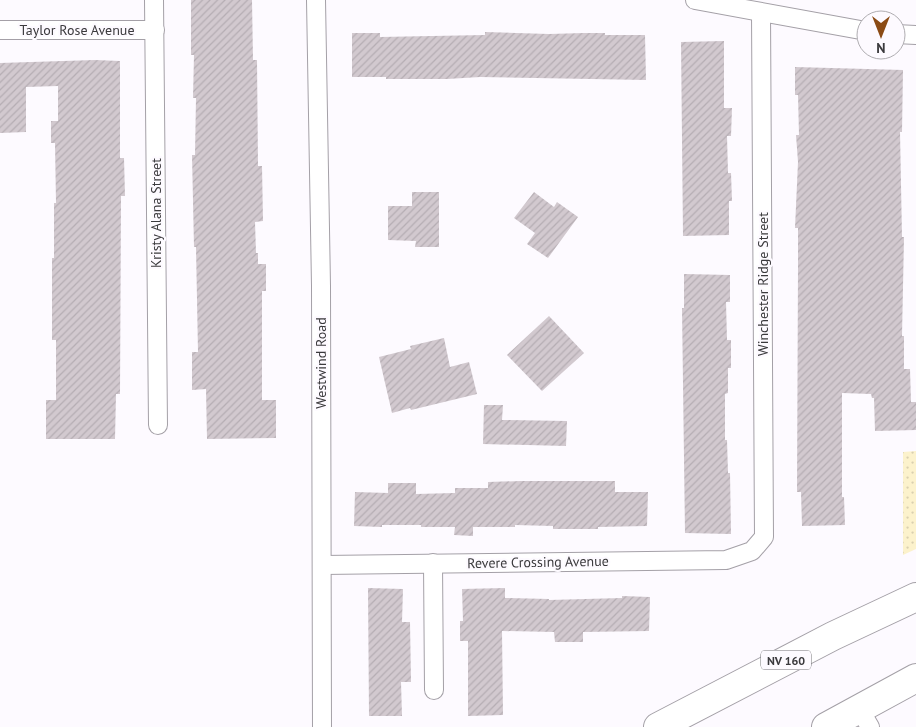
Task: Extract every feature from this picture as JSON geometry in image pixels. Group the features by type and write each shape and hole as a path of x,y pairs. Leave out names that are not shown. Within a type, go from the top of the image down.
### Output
{"highway":[{"name":"NV 160","path":"658,727 833,636 916,597"},
{"path":"826,727 864,718 916,678"}],"street":[{"name":"Kristy Alana Street","path":"154,0 158,425"},
{"name":"Westwind Road","path":"316,0 321,286 322,727"},
{"path":"695,0 856,29"},
{"name":"Winchester Ridge Street","path":"752,551 764,537 762,13"},
{"name":"Taylor Rose Avenue","path":"0,30 154,30"},
{"name":"Revere Crossing Avenue","path":"322,565 726,560 752,551"},
{"path":"433,563 434,690"}],"sand":[{"path":"916,451 916,549 903,555 903,452"}],"building":[{"path":"191,0 252,0 253,60 257,60 258,166 262,166 263,221 255,222 256,253 258,253 258,264 266,264 266,291 262,291 262,400 276,400 276,438 207,439 206,389 192,390 192,352 198,352 192,155 195,155 196,98 193,98 194,55 191,55"},
{"path":"485,32 645,35 646,80 480,77 386,79 386,77 352,77 352,33 380,33 380,37 485,35"},
{"path":"724,41 724,108 732,108 731,136 727,136 728,173 731,173 732,201 729,201 729,235 683,236 681,42"},
{"path":"120,61 120,158 124,158 125,196 121,196 120,394 116,394 115,439 46,439 46,400 56,400 56,340 52,340 52,258 54,258 54,203 56,203 55,143 51,143 51,121 58,121 58,86 26,87 26,132 0,133 0,63"},
{"path":"795,67 903,70 902,132 900,132 902,237 904,237 902,336 904,336 904,369 910,369 911,402 916,402 916,430 875,431 874,398 872,398 871,394 842,393 842,497 844,497 845,525 802,526 801,492 797,492 798,228 795,228 798,162 796,135 799,135 798,95 795,95"},
{"path":"412,192 439,192 439,247 415,247 416,241 388,240 388,206 412,206"},
{"path":"534,192 554,207 557,202 578,217 548,258 527,244 535,233 514,218"},
{"path":"684,274 730,275 730,302 726,302 727,340 731,340 731,368 728,368 728,393 725,394 725,440 727,440 728,473 730,473 731,534 685,533 682,308 684,308"},
{"path":"549,316 584,353 542,391 507,355"},
{"path":"444,338 450,367 469,362 477,394 392,413 379,357 411,349 410,346"},
{"path":"484,405 503,405 502,420 567,421 566,446 483,444"},
{"path":"615,481 615,492 648,492 647,526 598,527 598,529 553,529 553,526 515,525 515,527 473,527 473,536 454,535 455,527 421,527 421,525 354,526 355,492 388,493 388,483 416,483 416,494 455,493 455,488 488,488 488,482"},
{"path":"368,588 403,589 402,622 410,622 411,682 401,682 402,716 369,716"},
{"path":"505,588 505,598 549,600 622,598 622,596 650,597 649,631 583,632 583,642 555,642 554,632 502,631 503,715 468,716 468,641 460,641 460,621 463,621 462,589"}]}
